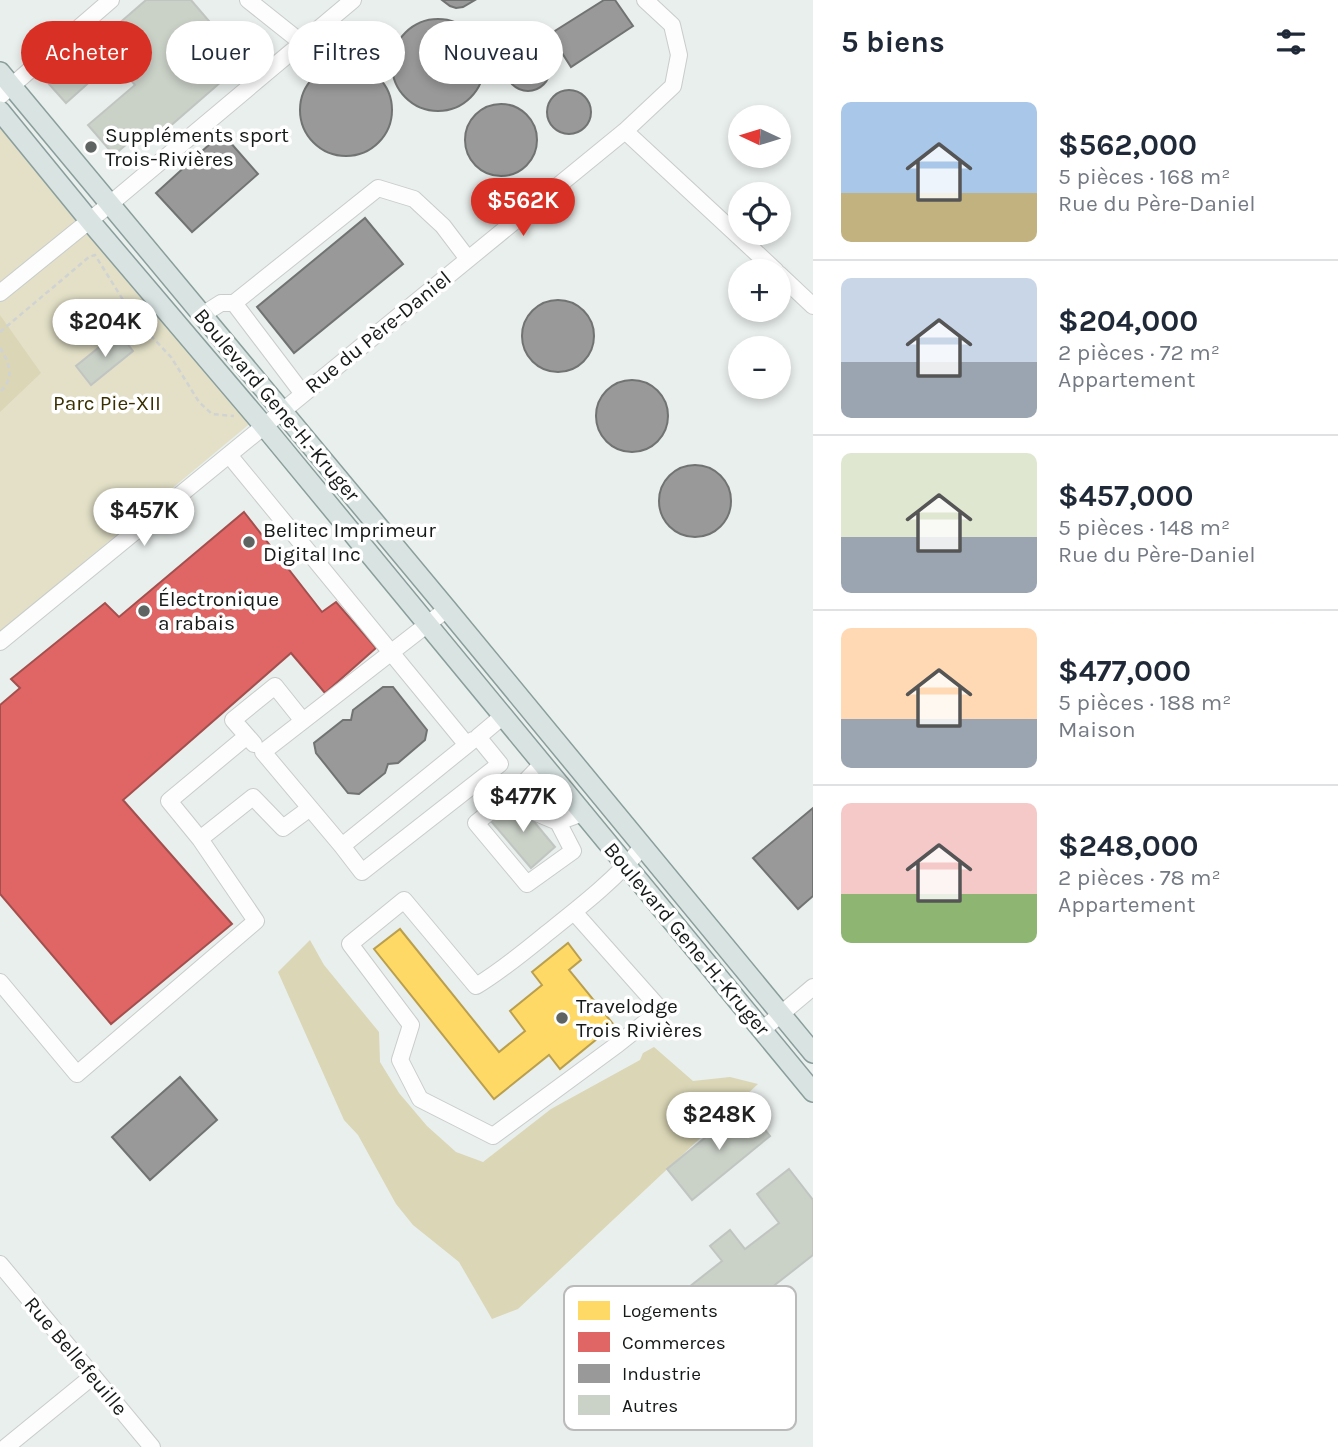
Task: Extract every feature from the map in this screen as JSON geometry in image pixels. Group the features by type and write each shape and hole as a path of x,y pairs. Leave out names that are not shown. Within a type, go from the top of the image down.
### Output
{"main road":[{"name":"Boulevard Gene-H.-Kruger","path":"4,84 110,204 813,1053"},
{"name":"Boulevard Gene-H.-Kruger","path":"0,111 264,426 813,1092"}],"street":[{"path":"4,84 111,0"},
{"path":"248,0 288,32"},
{"path":"328,21 353,0"},
{"name":"Rue du Père-Daniel","path":"0,642 625,131 673,86 679,55 672,25 645,0"},
{"path":"0,293 288,55"},
{"path":"625,131 762,259"},
{"path":"202,315 221,303 234,303 378,188 414,199 443,226 468,259"},
{"path":"791,286 813,306"},
{"path":"234,303 303,394"},
{"path":"229,455 391,653 473,741 500,764 362,872 263,752 233,720 275,686 303,721"},
{"path":"263,752 447,609"},
{"path":"342,846 503,716"},
{"path":"0,982 76,1074 256,921 200,839 169,801 247,736"},
{"path":"519,788 527,809 558,822 573,851 527,884 476,823 519,788 542,764"},
{"path":"200,839 253,797 283,828 310,808"},
{"path":"558,822 583,813"},
{"path":"574,912 661,1010 493,1136 420,1099 400,1060 411,1025 350,944 404,900 477,986 495,975 574,912 627,866 643,846"},
{"path":"762,1030 813,987"},
{"name":"Rue Bellefeuille","path":"0,1264 152,1447"},
{"path":"6,1447 93,1376"}],"path":[{"path":"0,332 89,257 95,255 135,319 171,357 200,402 212,414 233,416 264,426"},
{"path":"0,348 11,373 6,386 0,392"}],"green space":[{"name":"Parc Pie-XII","path":"0,112 259,416 0,632"}],"shaded area":[{"path":"0,315 41,373 0,412"},
{"path":"310,940 324,965 379,1032 380,1062 399,1093 427,1126 456,1152 483,1162 551,1109 640,1060 643,1053 654,1047 693,1081 730,1077 758,1084 518,1309 492,1319 459,1262 413,1225 396,1204 358,1135 344,1120 278,972"}],"building: Logements":[{"name":"Travelodge Trois Rivières","path":"400,929 499,1052 525,1031 510,1011 542,985 532,972 568,943 581,960 569,970 614,1025 560,1069 549,1055 494,1099 374,949"}],"building: Commerces":[{"path":"244,512 322,612 336,602 376,648 325,693 291,653 123,800 232,924 111,1024 0,894 0,705 20,688 11,679 105,603 119,617"}],"building: Industrie":[{"path":"442,0 475,0 456,8"},
{"path":"604,0 615,0 633,26 571,67 563,54 563,26"},
{"path":"429,19 453,21 423,21"},
{"path":"419,22 419,84 480,84 464,104 447,111 429,111 412,104 399,91 396,84 405,84 405,32"},
{"path":"307,84 385,84 392,101 392,119 385,136 372,149 355,156 337,156 320,149 307,136 300,119 300,101"},
{"path":"545,84 537,90 528,91 519,90 512,85"},
{"path":"569,90 578,91 585,96 590,103 590,121 585,128 578,133 569,134 560,133 553,128 548,121 547,112 548,103 553,96 560,91"},
{"path":"501,104 521,110 531,120 537,140 531,160 521,170 501,176 481,170 471,160 465,140 471,120 481,110"},
{"path":"222,133 258,174 192,232 156,193"},
{"path":"365,218 403,264 294,353 257,307"},
{"path":"558,300 578,306 588,316 594,336 588,356 578,366 558,372 538,366 528,356 522,336 528,316 538,306"},
{"path":"632,380 652,386 662,396 668,416 662,436 652,446 632,452 612,446 602,436 596,416 602,396 612,386"},
{"path":"695,465 715,471 725,481 731,501 725,521 715,531 695,537 675,531 665,521 659,501 665,481 675,471"},
{"path":"383,687 393,687 427,730 425,740 398,763 388,764 385,773 359,794 348,793 316,753 314,743 343,720 351,720 353,710"},
{"path":"813,808 813,896 798,909 753,858"},
{"path":"180,1077 217,1120 150,1180 112,1137"}],"building: Autres":[{"path":"146,0 191,0 209,21 166,21 166,84 219,84 153,141 143,130 114,155 88,125 134,84 152,84 152,21 122,21"},
{"path":"49,84 87,84 66,103"},
{"path":"118,332 133,351 91,385 76,366"},
{"path":"516,800 555,847 531,868 491,821"},
{"path":"745,1105 770,1136 692,1200 667,1169"},
{"path":"789,1169 813,1200 813,1255 774,1286 690,1286 722,1261 710,1246 730,1230 745,1249 779,1223 757,1194"}],"place":[{"name":"Suppléments sport Trois-Rivières","path":"91,147"},
{"name":"Belitec Imprimeur Digital Inc","path":"249,542"},
{"name":"Électronique a rabais","path":"144,611"},
{"name":"Travelodge Trois Rivières","path":"562,1018"}]}
